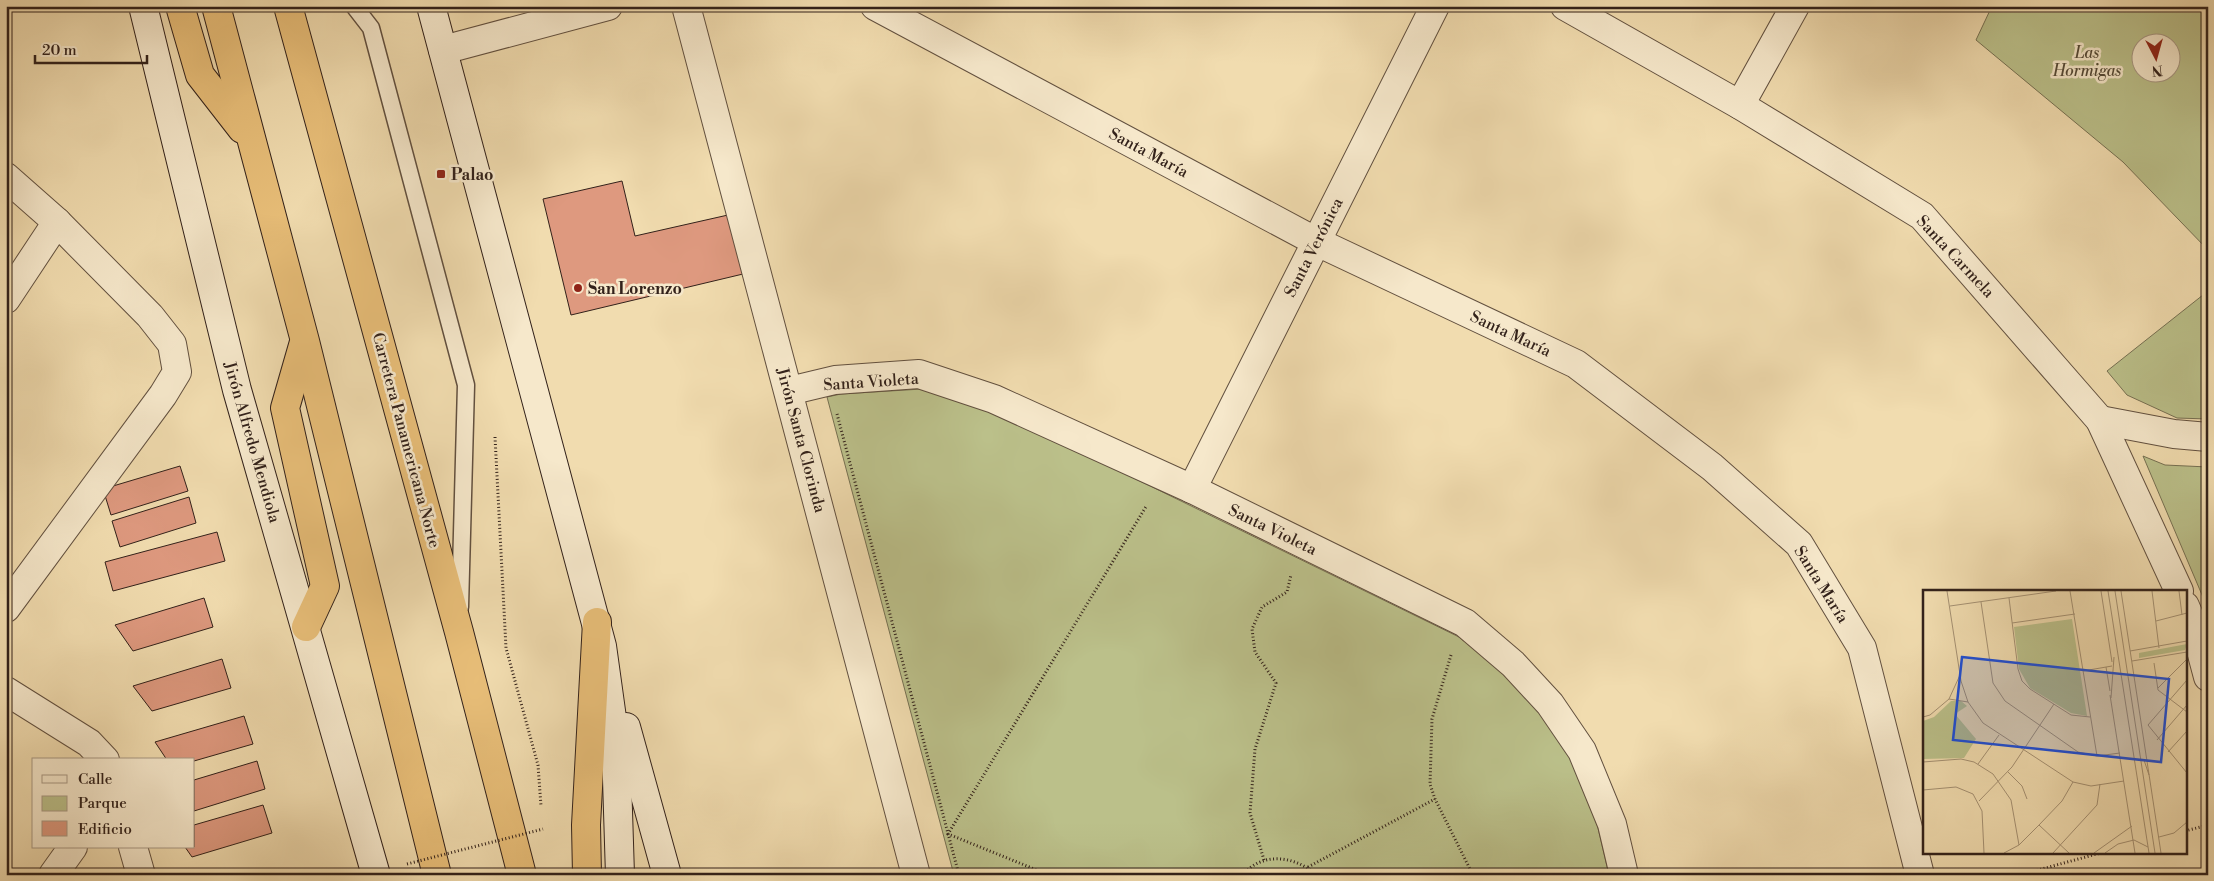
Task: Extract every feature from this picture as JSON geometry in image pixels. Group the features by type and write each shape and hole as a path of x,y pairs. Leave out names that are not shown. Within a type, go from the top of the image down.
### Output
{"highway":[{"path":"180,6 200,75 249,138"},
{"path":"216,6 249,138 305,341 436,875"},
{"name":"Carretera Panamericana Norte","path":"288,6 459,632 522,875"},
{"path":"305,341 285,408 325,586 306,628"},
{"path":"587,875 586,825 600,634"}],"street":[{"name":"Jirón Alfredo Mendiola","path":"143,6 237,390 376,875"},
{"path":"431,6 667,875"},
{"path":"443,50 608,6"},
{"name":"Jirón Santa Clorinda","path":"686,6 916,875"},
{"name":"Santa María","path":"875,6 1315,241 1576,364 1712,467 1798,544 1862,648 1920,875"},
{"name":"Santa Verónica","path":"1192,489 1315,241 1435,6"},
{"name":"Santa Carmela","path":"1565,6 1740,105 1922,216 2100,420 2179,590"},
{"path":"1740,105 1795,6"},
{"path":"6,177 57,222 150,316 172,344 177,372 163,395 6,608"},
{"path":"6,298 57,222"},
{"name":"Santa Violeta","path":"789,391 835,380 919,374 994,399 1192,489 1465,624 1513,664 1550,704 1582,751 1612,824 1624,875"},
{"path":"2100,420 2174,434 2208,437"},
{"path":"2186,608 2196,632 2208,677"},
{"path":"600,634 616,747 620,875"},
{"path":"6,691 89,743 103,758"},
{"path":"53,875 72,848"},
{"path":"133,848 141,875"}],"lane":[{"path":"354,6 371,28 466,385 459,632"}],"path":[{"path":"836,410 959,875"},
{"path":"948,834 1151,499"},
{"path":"1264,860 1250,813 1255,749 1276,683 1255,652 1252,629 1262,607 1287,592 1292,573"},
{"path":"1454,646 1432,719 1430,784 1435,799 1473,875"},
{"path":"538,764 541,810"},
{"path":"1308,867 1435,799"},
{"path":"407,864 542,829 542,820"},
{"path":"2186,831 2208,825"},
{"path":"948,834 1049,875"},
{"path":"2020,875 2097,854"},
{"path":"1243,875 1264,860 1279,858 1294,860 1308,867 1316,875"}],"green space":[{"name":"Las Hormigas","path":"1992,6 2208,6 2208,250 2123,162 1976,40"},
{"path":"2208,291 2208,419 2177,418 2127,395 2107,371"},
{"path":"922,389 1001,413 1459,637 1528,693 1566,746 1597,824 1609,875 954,875 827,397 841,394"},
{"path":"2143,456 2165,465 2208,467 2208,609"}],"building":[{"path":"622,181 635,236 728,215 743,274 571,315 543,199"},
{"path":"180,466 188,491 111,515 103,489"},
{"path":"189,497 196,523 120,547 112,521"},
{"path":"217,532 225,561 113,591 105,562"},
{"path":"204,598 213,627 133,651 115,625"},
{"path":"222,659 231,688 152,711 133,686"},
{"path":"244,716 253,744 195,761 195,758 166,758 155,742"},
{"path":"257,761 265,789 195,811 195,780"},
{"path":"263,805 272,833 192,857 186,848 195,848 195,825"}],"place":[{"name":"Palao","path":"441,174"},
{"name":"San Lorenzo","path":"578,288"}]}
